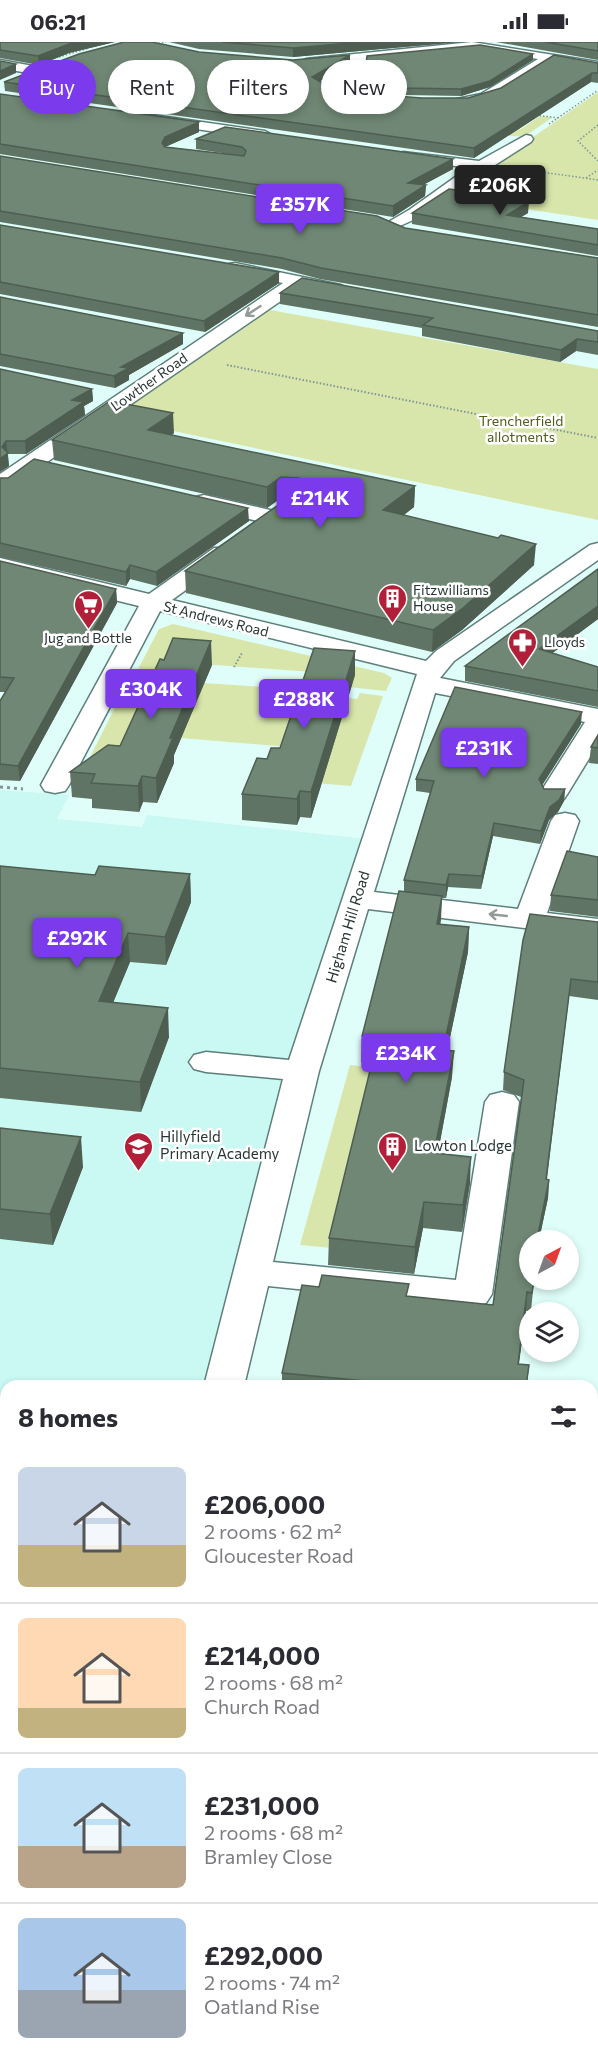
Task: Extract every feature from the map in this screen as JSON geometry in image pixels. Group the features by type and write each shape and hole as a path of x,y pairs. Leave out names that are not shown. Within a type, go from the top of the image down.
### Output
{"street":[{"path":"374,56 373,59 339,74 293,63 498,42"},
{"path":"480,45 548,59 598,66"},
{"path":"440,104 469,102 485,97 548,59"},
{"path":"0,64 18,67"},
{"path":"469,102 488,111"},
{"path":"133,116 282,137"},
{"path":"192,143 224,129"},
{"path":"416,234 405,232 386,222 407,220 479,167 526,139"},
{"path":"398,154 479,167"},
{"path":"222,266 359,293"},
{"name":"Lowther Road","path":"0,484 124,399 185,346 208,341 298,281"},
{"path":"102,394 124,399"},
{"path":"0,457 53,469"},
{"path":"55,785 152,603 280,511 179,497"},
{"path":"429,676 446,656 598,550"},
{"name":"St Andrews Road","path":"0,565 152,603 524,703 598,719"},
{"name":"Higham Hill Road","path":"226,1380 302,1071 429,676"},
{"path":"554,793 598,719"},
{"path":"530,919 565,821"},
{"path":"357,899 598,928"},
{"path":"206,1062 302,1071"},
{"path":"253,1272 473,1294 502,1102"}],"path":[{"path":"152,45 166,42"},
{"path":"69,48 77,51"},
{"path":"526,139 598,90"},
{"path":"598,125 578,141 598,161"},
{"path":"518,169 598,180"},
{"path":"585,178 598,170"},
{"path":"185,346 598,438"}],"shaded area":[{"name":"Hillyfield Primary Academy","path":"0,790 69,795 57,819 142,827 147,815 375,840 226,1380 0,1380"}],"green space":[{"path":"598,92 598,220 447,197"},
{"path":"540,116 553,117 524,137 447,130 521,129"},
{"name":"Trencherfield allotments","path":"270,310 598,369 598,520 111,418"},
{"path":"173,624 384,673 392,678 386,691 348,687 352,675 174,662 169,673 137,671 159,629"},
{"path":"132,674 154,676 125,762 87,763"},
{"path":"204,683 308,690 289,747 181,738"},
{"path":"360,693 383,696 351,786 291,781 323,778 348,698 357,699"},
{"path":"350,1065 376,1068 332,1248 300,1245"}],"building":[{"path":"0,42 78,42 38,56 0,50"},
{"path":"124,42 152,42 199,52 293,60 207,60 207,111 195,109 195,60 108,60 108,97 96,95 96,60 63,60"},
{"path":"222,42 361,42 293,48"},
{"path":"545,42 598,42 598,51"},
{"path":"480,45 533,54 490,81 461,89 407,88 407,60 366,60 367,56"},
{"path":"350,55 341,60 321,60 321,72 312,77 321,82 321,114 407,114 407,97 468,98 501,88 554,55 598,63 598,73 592,73 474,148 232,114 309,114 309,60 293,60"},
{"path":"0,61 16,64 0,71"},
{"path":"18,77 18,84 4,82"},
{"path":"0,94 18,97 18,114 96,114 96,108 108,109 108,114 142,114 199,122 165,137 162,143 165,147 244,156 246,151 242,147 196,139 225,127 453,159 408,183 426,185 393,206 0,144"},
{"path":"0,156 377,216 405,228 598,258 598,315 321,268 282,258 0,211"},
{"path":"449,189 529,202 507,215 598,229 598,245 412,213"},
{"path":"0,225 279,272 204,321 0,282"},
{"path":"302,278 598,331 598,342 577,339 561,350 423,325 433,318 280,293"},
{"path":"0,297 183,333 121,367 129,368 114,376 0,354"},
{"path":"0,369 92,389 72,400 84,402 25,441 6,441 2,447 8,453 0,459"},
{"path":"110,401 173,413 148,430 415,486 383,510 498,538 501,535 536,544 463,608 433,630 185,571 298,491 302,485 299,478 281,477 267,487 52,440"},
{"path":"34,459 248,508 156,572 130,565 126,572 0,543 0,478 8,478"},
{"path":"0,561 116,589 18,766 0,764 0,701 14,678 0,677"},
{"path":"598,569 598,606 539,649 598,667 598,691 465,666"},
{"path":"173,638 211,641 170,738 173,738 156,778 142,776 138,786 91,783 95,774 70,772 108,745 120,746 160,659 164,660"},
{"path":"314,648 355,651 311,792 300,791 297,799 242,794 257,758 267,759 271,748 280,748"},
{"path":"455,687 582,712 539,779 544,789 565,789 559,800 550,807 541,831 494,823 482,876 449,874 446,885 404,880 434,781 416,779"},
{"path":"598,735 598,748 591,747"},
{"path":"567,851 598,857 598,900 551,895"},
{"path":"0,866 95,875 99,866 190,874 165,937 128,933 99,1001 168,1008 140,1082 0,1068"},
{"path":"399,891 442,896 437,924 469,927 443,1050 454,1051 434,1153 471,1157 463,1205 424,1202 415,1247 329,1238 378,1038 362,1036"},
{"path":"530,914 598,922 598,982 571,979 546,1179 549,1180 539,1230 519,1230 519,1290 532,1290 532,1293 527,1292 526,1302 519,1302 518,1364 529,1365 527,1380 355,1380 282,1373 302,1285 319,1287 322,1275 409,1284 406,1296 493,1305 524,1080 504,1072 523,940"},
{"path":"0,1128 81,1137 50,1214 0,1209"}],"place":[{"name":"Fitzwilliams House","path":"392,624"},
{"name":"Jug and Bottle","path":"88,630"},
{"name":"Lloyds","path":"523,668"},
{"name":"Hillyfield Primary Academy","path":"139,1172"},
{"name":"Lowton Lodge","path":"393,1172"}]}
